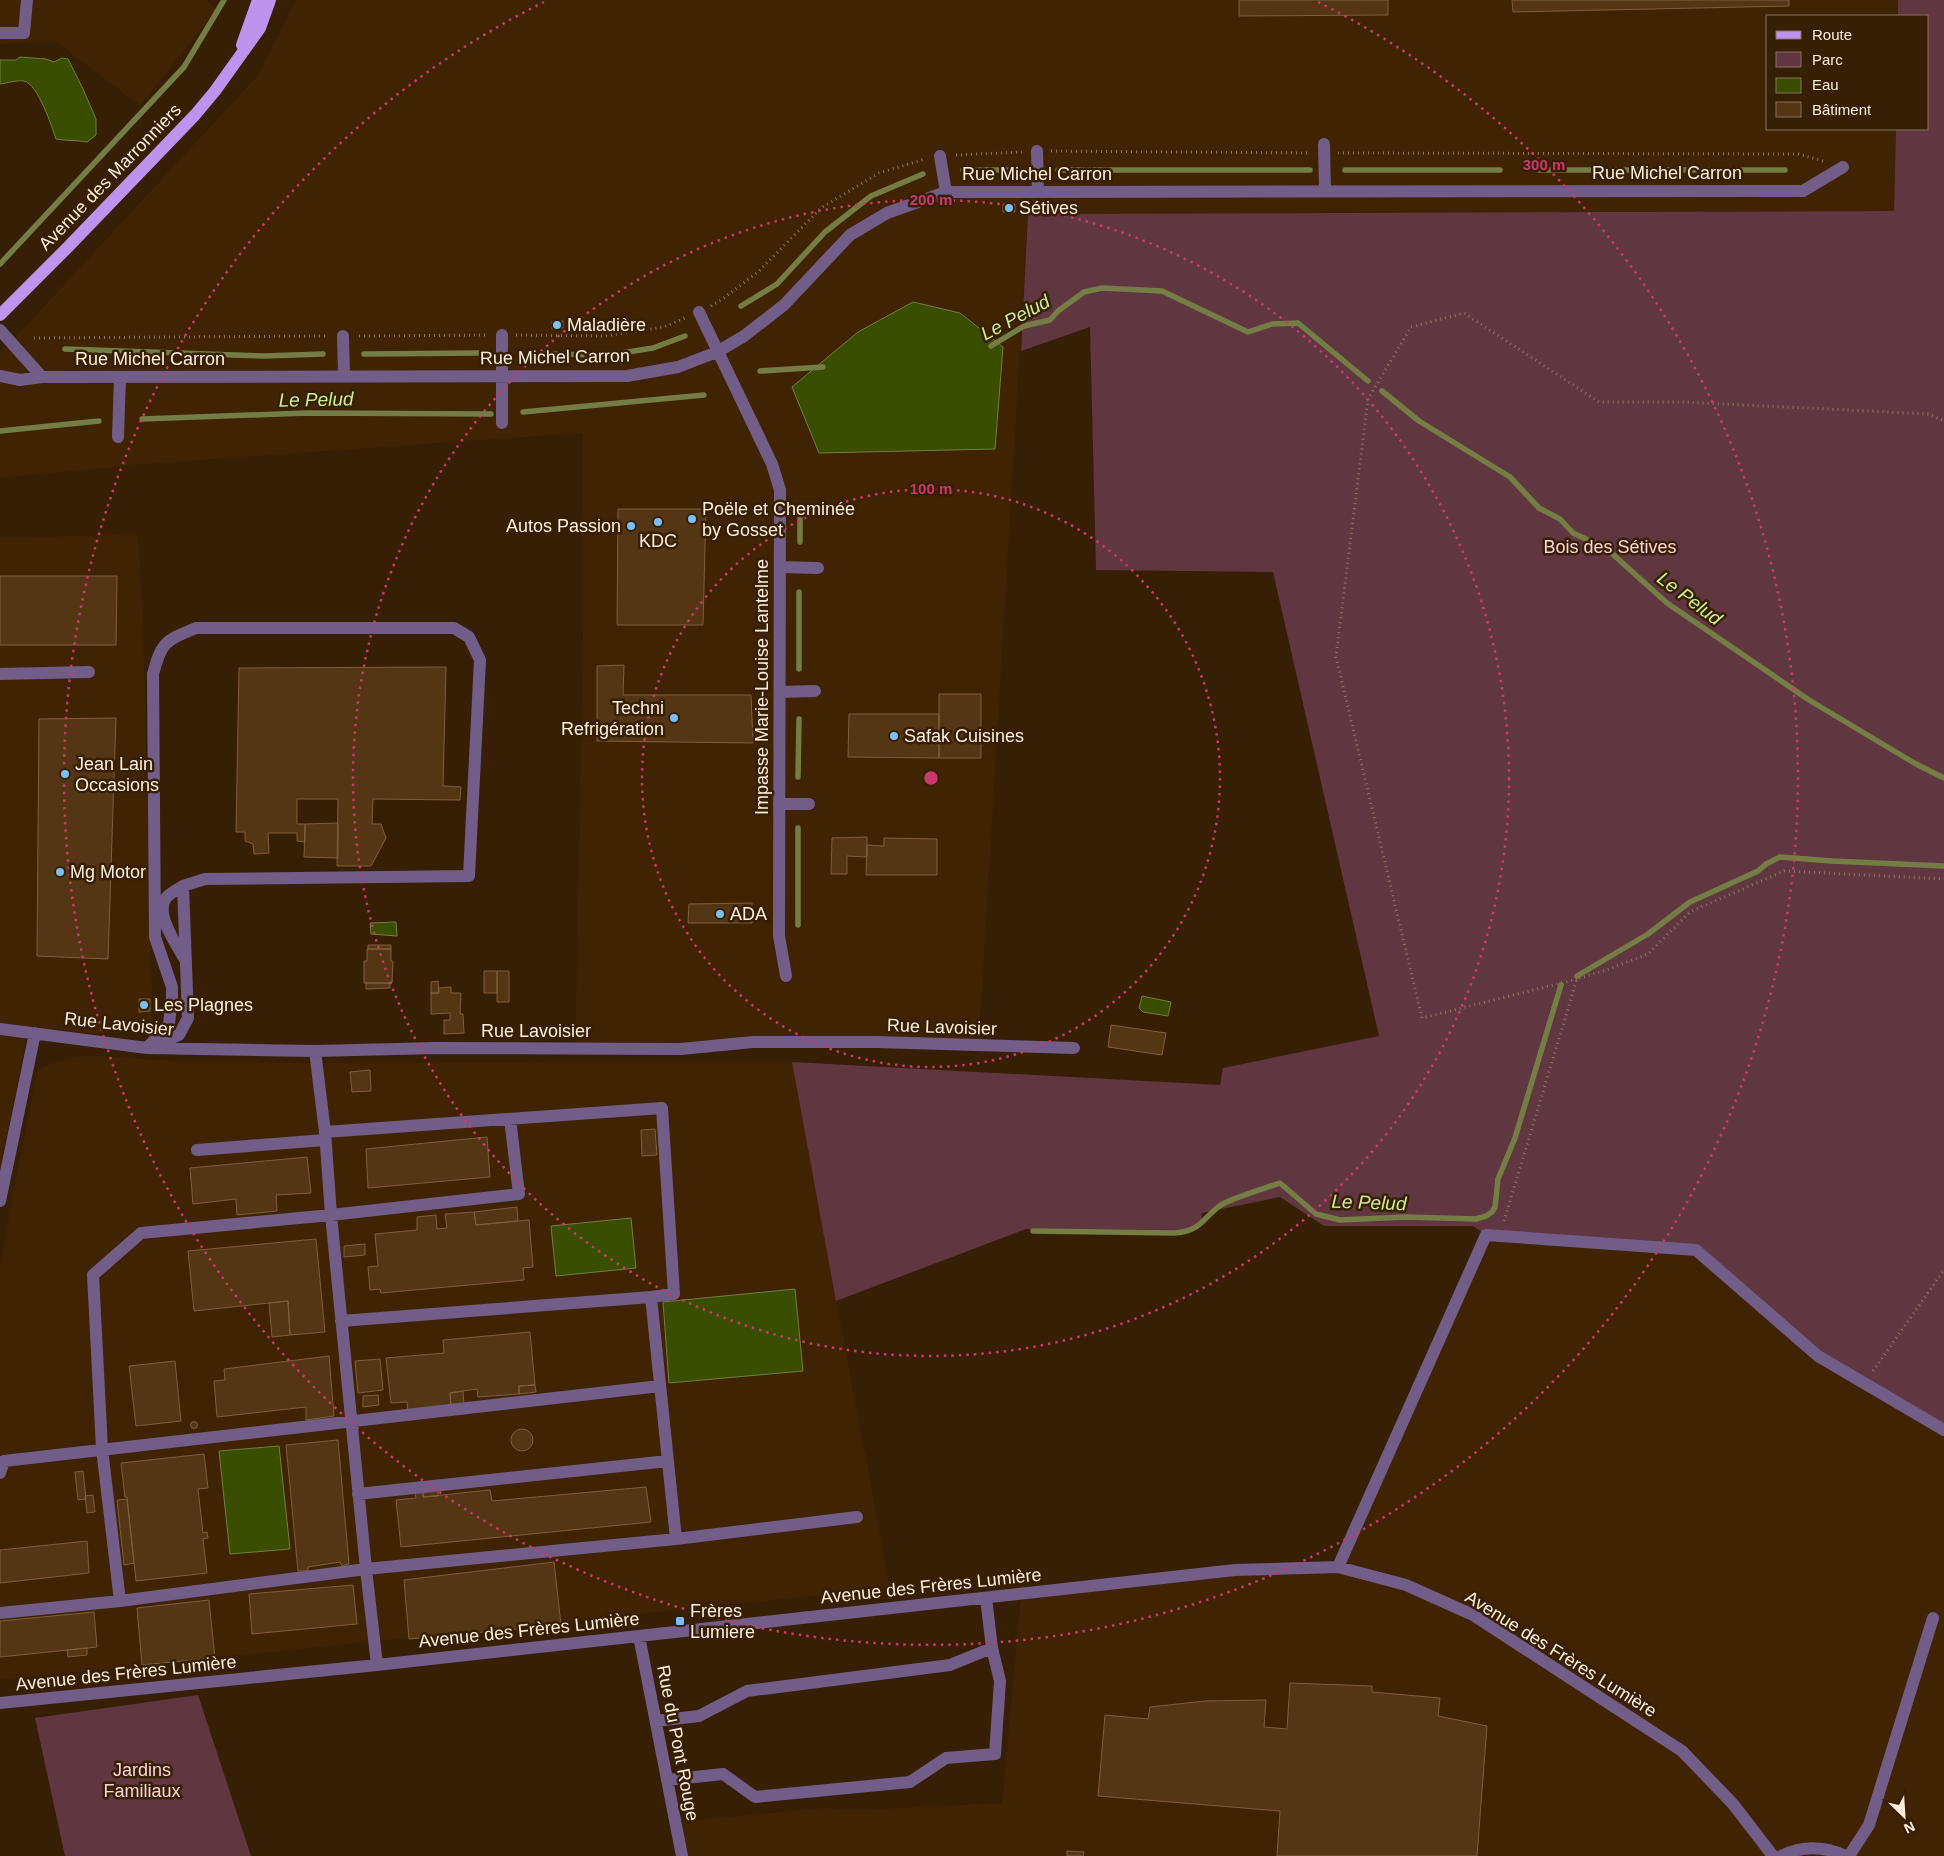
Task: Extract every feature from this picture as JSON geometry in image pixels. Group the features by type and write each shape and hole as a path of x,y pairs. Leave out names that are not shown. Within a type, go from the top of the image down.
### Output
{"main road":[{"name":"Avenue des Marronniers","path":"238,57 258,0"},
{"name":"Avenue des Marronniers","path":"0,315 178,133 215,91 260,28 270,0"}],"street":[{"path":"0,33 24,33 27,0"},
{"path":"1324,149 1325,190"},
{"path":"1037,151 1038,191"},
{"path":"940,156 946,192"},
{"name":"Rue Michel Carron","path":"0,376 20,380 42,377 344,375 627,376 678,367 717,352 744,336 784,305 850,234 887,213 946,192 1325,190 1803,191 1843,167"},
{"name":"Impasse Marie-Louise Lantelme","path":"699,312 772,464 780,490 779,936 786,976"},
{"path":"0,330 42,377"},
{"path":"502,335 502,423"},
{"path":"344,336 344,375"},
{"path":"118,437 120,377"},
{"path":"780,567 818,568"},
{"path":"147,1048 169,1024 172,997 172,987 155,937 153,674 159,652 170,639 196,628 454,628 469,637 480,660 469,876 205,879 183,886 166,898 163,905 167,929 187,963"},
{"path":"0,674 89,672"},
{"path":"780,692 815,691"},
{"path":"779,804 809,804"},
{"path":"147,1048 178,1035 188,1018 183,886"},
{"name":"Rue Lavoisier","path":"0,1029 147,1048 315,1051 436,1048 681,1049 753,1042 876,1042 1074,1048"},
{"path":"0,1201 35,1033"},
{"path":"315,1051 318,1063 341,1320 376,1664"},
{"path":"197,1150 510,1119 662,1108 674,1294 341,1320"},
{"path":"120,1601 102,1449 93,1275 141,1233 331,1215 519,1194 510,1119"},
{"path":"1338,1567 1486,1235 1696,1250 1818,1356 1944,1430"},
{"path":"651,1297 676,1539"},
{"path":"0,1473 4,1461 660,1386"},
{"path":"358,1494 668,1461"},
{"path":"0,1613 120,1601 366,1569 676,1539 857,1517"},
{"name":"Avenue des Frères Lumière","path":"0,1703 639,1636 1235,1570 1338,1567 1406,1585 1473,1615 1682,1751 1733,1804 1773,1856"},
{"path":"667,1780 724,1774 755,1797 910,1782 946,1758 994,1754 1000,1682 992,1648 986,1598"},
{"path":"1780,1856 1792,1850 1812,1847 1831,1849 1848,1856 1869,1825 1933,1618"},
{"name":"Rue du Pont Rouge","path":"639,1636 682,1856"},
{"path":"656,1721 699,1716 747,1691 950,1665 992,1648"}],"path":[{"path":"34,338 605,336 664,327 699,312 724,298 759,271 821,208 879,173 922,159 940,156 1037,151 1324,149 1798,154 1843,167"},
{"path":"1944,421 1929,414 1683,402 1599,402 1464,313 1411,327 1368,399 1336,657 1422,1018 1577,979 1648,954 1690,912 1784,871 1944,879"},
{"path":"1499,1236 1577,979"},
{"path":"1864,1384 1944,1270"}],"shaded area":[{"path":"0,0 206,0 217,9 140,106 55,41 0,44"},
{"path":"295,0 1898,0 1898,15 1766,15 1766,130 1896,130 1894,211 1028,214 979,1042 575,1048 583,642 582,433 146,464 0,478 0,354 258,75"},
{"path":"138,534 143,624 153,1032 27,1035 0,1172 0,538"},
{"path":"89,1055 199,1063 792,1062 890,1588 0,1680 0,1264 37,1070 58,1061"},
{"path":"1486,1235 1696,1250 1944,1424 1944,1856 682,1856 675,1822 821,1808 856,1810 1002,1803 1021,1594 1338,1567"}],"green space":[{"name":"Bois des Sétives","path":"1898,0 1944,0 1944,1424 1818,1356 1696,1250 1486,1235 1473,1226 1324,1226 1280,1197 1202,1213 1201,1222 1188,1230 1026,1229 836,1301 792,1062 1220,1085 1223,1068 1379,1036 1273,572 1096,570 1090,327 1021,351 1028,214 1894,211 1896,130 1929,130 1929,15 1898,15"},
{"name":"Jardins Familiaux","path":"198,1695 251,1856 65,1856 35,1718"}],"water":[{"path":"20,57 46,59 54,62 62,58 68,59 96,119 96,135 87,142 56,139 44,107 29,84 24,81 15,81 0,84 0,60 16,60"},
{"path":"913,302 960,313 1003,347 995,449 819,453 792,387 858,332"},
{"path":"396,922 397,936 371,934 370,923"},
{"path":"1142,996 1171,1002 1168,1016 1143,1012 1139,1008"},
{"path":"631,1218 636,1268 556,1276 551,1226"},
{"path":"795,1289 803,1371 669,1383 663,1302"},
{"path":"279,1446 290,1549 230,1554 219,1451"}],"building":[{"path":"1239,0 1388,0 1388,15 1239,16"},
{"path":"1512,0 1789,0 1789,6 1513,12"},
{"name":"Sétives","path":"1003,204 1015,204 1015,212 1003,212"},
{"name":"Maladière","path":"563,321 563,328 552,329 551,322"},
{"path":"618,509 706,509 703,625 617,625"},
{"path":"0,576 117,576 116,645 0,645"},
{"name":"Techni Refrigération","path":"624,665 623,695 751,695 753,743 597,741 597,666"},
{"path":"446,667 443,786 461,787 460,800 373,799 372,824 381,824 386,838 371,866 337,866 338,799 297,799 297,824 305,824 305,842 297,841 297,833 268,833 269,853 254,854 253,844 245,841 245,832 236,832 239,668"},
{"path":"939,694 981,694 981,758 939,758"},
{"name":"Safak Cuisines","path":"849,714 939,714 939,758 848,757"},
{"path":"116,718 108,959 37,956 39,719"},
{"path":"338,823 338,858 304,857 305,824"},
{"path":"867,837 867,857 847,856 847,874 831,874 832,838"},
{"path":"884,838 937,839 937,875 866,875 867,845 884,846"},
{"name":"ADA","path":"752,903 752,923 688,923 689,904"},
{"path":"368,945 391,945 391,949 368,949"},
{"path":"367,949 391,949 391,961 393,961 392,983 364,983 364,961 367,961"},
{"path":"484,971 497,971 497,993 484,993"},
{"path":"497,971 509,971 509,1002 497,1002"},
{"path":"438,981 439,993 431,993 431,982"},
{"path":"366,983 390,983 390,988 366,989"},
{"path":"451,987 451,993 461,993 460,1014 463,1014 464,1033 444,1034 444,1020 450,1020 450,1013 431,1014 431,993 439,993 438,988"},
{"name":"Les Plagnes","path":"139,999 150,999 150,1011 139,1012"},
{"path":"1111,1025 1166,1033 1162,1055 1108,1047"},
{"path":"370,1070 371,1091 352,1092 350,1072"},
{"path":"655,1129 657,1155 642,1156 641,1130"},
{"path":"487,1137 490,1177 368,1188 366,1149"},
{"path":"307,1157 311,1193 276,1195 277,1211 237,1215 236,1199 193,1204 190,1168"},
{"path":"517,1207 518,1221 476,1225 474,1212"},
{"path":"474,1212 476,1225 529,1220 533,1267 523,1268 524,1280 381,1293 380,1289 370,1290 368,1267 378,1266 375,1234 417,1230 417,1217 436,1215 437,1229 447,1228 445,1214"},
{"path":"316,1239 325,1332 290,1335 288,1301 194,1311 188,1251"},
{"path":"365,1244 365,1255 344,1257 344,1246"},
{"path":"288,1301 290,1335 272,1337 269,1303"},
{"path":"530,1332 535,1385 519,1386 519,1394 478,1397 477,1389 450,1393 451,1406 408,1410 407,1402 391,1403 386,1358 444,1353 443,1340"},
{"path":"329,1356 334,1416 306,1420 306,1407 217,1417 214,1381 225,1380 224,1369"},
{"path":"380,1359 383,1390 358,1393 355,1361"},
{"path":"175,1361 181,1421 136,1426 129,1366"},
{"path":"535,1385 536,1392 519,1394 519,1386"},
{"path":"463,1391 464,1404 451,1406 450,1393"},
{"path":"378,1395 379,1405 363,1407 363,1396"},
{"path":"194,1421 198,1425 194,1429 190,1425"},
{"path":"522,1429 530,1432 533,1440 530,1448 522,1451 514,1448 511,1440 514,1432"},
{"path":"338,1440 349,1564 342,1566 340,1562 308,1567 308,1571 298,1571 286,1445"},
{"path":"204,1454 208,1488 198,1489 203,1533 207,1532 208,1538 203,1539 207,1573 136,1581 127,1497 125,1497 121,1463"},
{"path":"83,1471 86,1499 78,1500 75,1472"},
{"path":"646,1487 651,1522 401,1547 396,1500 416,1498 415,1491 423,1490 423,1497 490,1490 492,1501"},
{"path":"438,1489 438,1496 423,1497 423,1490"},
{"path":"93,1495 95,1512 87,1513 85,1496"},
{"path":"127,1499 134,1563 124,1565 117,1500"},
{"path":"87,1541 89,1573 0,1583 0,1550"},
{"path":"554,1562 561,1625 409,1639 404,1580"},
{"path":"353,1585 357,1624 252,1634 249,1594"},
{"path":"209,1600 215,1658 142,1665 137,1608"},
{"path":"94,1612 97,1647 0,1657 0,1621"},
{"path":"87,1648 87,1655 68,1657 67,1650"},
{"path":"1290,1683 1372,1686 1372,1692 1440,1698 1438,1716 1487,1726 1477,1856 1277,1856 1280,1811 1098,1796 1105,1715 1148,1719 1150,1707 1205,1701 1266,1700 1264,1727 1287,1729"},
{"path":"1067,1851 1084,1852 1083,1856 1067,1856"}],"waterway":[{"path":"0,264 184,67 224,0"},
{"path":"963,170 1018,170"},
{"path":"1058,170 1310,170"},
{"path":"1345,170 1500,170"},
{"path":"1539,170 1785,170"},
{"path":"741,306 777,284 825,232 871,196 923,174"},
{"name":"Le Pelud","path":"991,346 1024,326 1050,320 1058,311 1084,292 1102,288 1162,291 1248,332 1272,324 1298,323 1368,381"},
{"path":"542,354 609,355 653,348 685,336"},
{"path":"65,349 264,356 323,354"},
{"path":"364,354 480,353"},
{"name":"Le Pelud","path":"760,371 823,367"},
{"name":"Le Pelud","path":"1382,391 1419,421 1510,477 1539,508 1560,519 1573,533 1607,549 1667,603 1809,700 1916,764 1944,778"},
{"name":"Le Pelud","path":"523,412 704,395"},
{"name":"Le Pelud","path":"142,419 307,413 491,414"},
{"name":"Le Pelud","path":"0,431 99,421"},
{"path":"800,514 800,542"},
{"path":"799,592 799,669"},
{"path":"798,777 799,719"},
{"path":"798,828 798,925"},
{"name":"Le Pelud","path":"1577,976 1648,934 1690,902 1758,871 1766,864 1780,857 1944,866"},
{"name":"Le Pelud","path":"1033,1231 1184,1232 1197,1227 1214,1210 1226,1202 1280,1183 1316,1214 1340,1220 1405,1217 1476,1219 1486,1216 1495,1207 1498,1179 1515,1138 1561,985"}],"place":[{"name":"Sétives","path":"1009,208"},
{"name":"Maladière","path":"557,325"},
{"name":"Poële et Cheminée by Gosset","path":"692,519"},
{"name":"KDC","path":"658,522"},
{"name":"Autos Passion","path":"631,526"},
{"name":"Techni Refrigération","path":"674,718"},
{"name":"Safak Cuisines","path":"894,736"},
{"name":"Jean Lain Occasions","path":"65,774"},
{"name":"Mg Motor","path":"60,872"},
{"name":"ADA","path":"720,914"},
{"name":"Les Plagnes","path":"144,1005"},
{"name":"Frères Lumiere","path":"680,1621"}]}
